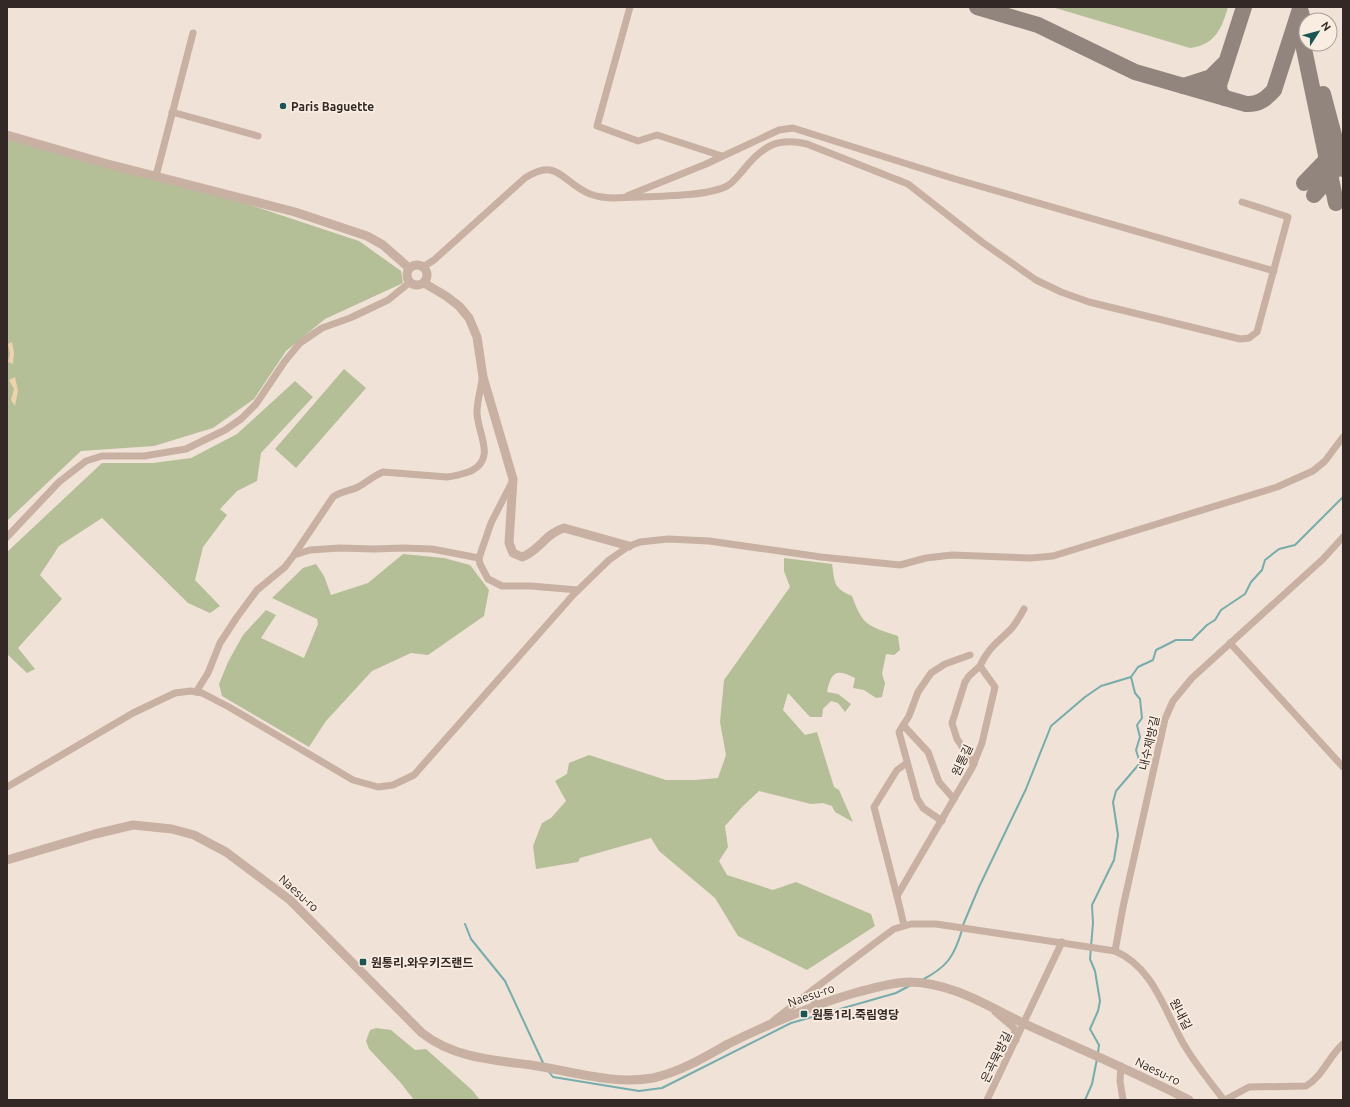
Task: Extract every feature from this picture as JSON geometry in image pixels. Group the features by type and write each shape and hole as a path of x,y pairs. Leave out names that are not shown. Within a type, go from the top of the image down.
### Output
{"street":[{"path":"630,7 597,126 638,141 657,135 722,156"},
{"path":"156,176 193,33"},
{"path":"172,112 258,136"},
{"path":"623,198 706,164 779,130 793,128 956,179 1274,271"},
{"path":"7,135 295,212 367,236 383,246 409,268"},
{"path":"423,267 434,260 525,178 536,171 544,169 554,170 590,194 615,198 666,196 718,189 735,180 755,154 764,148 777,142 792,140 806,144 908,184 982,242 1036,280 1061,292 1089,302 1240,339 1249,338 1257,332 1288,217 1242,202"},
{"path":"416,265 423,267 427,273 424,283 418,286 409,283 406,273 409,268 416,265"},
{"path":"7,536 59,482 86,461 102,456 144,456 186,449 225,430 240,419 256,404 285,362 300,344 322,328 350,318 388,300 409,283"},
{"path":"424,283 446,296 469,318 477,337 483,377 514,479 509,543 513,553 522,557 529,554 551,533 564,528 628,546"},
{"path":"196,692 208,673 220,643 237,617 257,590 285,567 333,496 338,492 357,487 383,472 447,477 458,476 481,464 484,458 484,448 477,413 483,377"},
{"path":"7,786 133,713 175,693 191,690 202,693 228,707 353,780 378,787 393,785 407,780 418,771 578,590 609,560 628,546 640,542 668,539 709,541 821,557 900,565 926,558 952,555 1031,558 1053,556 1277,487 1313,471 1325,461 1343,437"},
{"path":"514,479 491,524 479,558 480,564 488,579 502,586 531,586 578,590"},
{"name":"내수제방길","path":"1112,950 1168,709 1184,686 1323,559 1343,537"},
{"path":"294,555 310,550 340,548 403,548 432,550 479,558"},
{"path":"974,764 957,739 952,723 965,682 980,666 985,654 1010,630 1024,609"},
{"path":"1230,643 1343,767"},
{"path":"942,820 920,804 899,736 903,725 909,716 918,692 931,672 945,664 970,655"},
{"name":"원통길","path":"898,896 974,764 982,743 995,686 980,666"},
{"path":"903,725 928,752 939,782 954,798"},
{"path":"904,925 898,896 874,807 897,770 907,763"},
{"name":"Naesu-ro","path":"7,860 96,834 133,826 172,829 194,835 226,852 290,900 413,1026 430,1039 453,1051 469,1056 625,1079 653,1078 686,1066 768,1024 816,1005 885,985 910,982 934,984 960,992 1024,1024 1118,1065 1189,1100"},
{"path":"768,1024 883,936 904,925 936,924 1112,950"},
{"name":"은곡묵방길","path":"987,1100 1064,943"},
{"name":"원내길","path":"1112,950 1131,959 1148,977 1186,1048 1224,1100"},
{"path":"814,989 812,997 816,1005"},
{"path":"984,1004 1014,1028 1016,1040"},
{"path":"1224,1100 1249,1087 1306,1086 1313,1082 1323,1070 1334,1052 1343,1044"},
{"path":"1118,1065 1123,1100"}],"green space":[{"path":"1052,7 1228,7 1223,22 1216,34 1206,43 1190,48"},
{"path":"7,139 241,202 359,241 401,271 403,283 325,319 286,351 254,399 213,428 154,446 81,451 7,521"},
{"path":"344,369 366,388 296,468 275,449"},
{"path":"295,381 313,397 261,453 257,481 237,491 220,509 227,515 203,547 195,580 220,606 210,613 188,603 102,518 59,546 40,575 62,599 18,648 35,669 27,673 7,654 7,552 102,463 153,463 191,458 237,434"},
{"path":"403,554 444,558 470,565 489,590 484,616 428,655 411,653 372,671 326,721 309,747 222,696 219,684 228,662 243,635 266,610 276,615 261,638 304,658 318,624 317,619 272,598 303,568 316,564 324,576 331,595 368,583"},
{"path":"784,558 832,564 836,584 841,590 852,596 864,620 868,624 880,630 898,636 900,650 894,655 886,654 882,674 885,683 882,697 876,698 864,690 853,688 855,678 839,673 835,674 830,680 827,692 838,694 851,704 845,712 838,703 831,701 823,709 822,717 810,717 788,693 783,710 805,735 817,732 834,787 839,790 853,822 835,812 832,806 823,803 811,804 759,791 725,826 728,847 719,861 727,875 773,890 796,882 871,914 875,926 807,970 738,936 715,898 659,851 651,838 580,858 578,862 536,869 533,846 542,823 551,818 566,801 555,781 567,774 569,763 589,755 666,780 718,778 726,755 720,722 724,680 790,587 784,571"},
{"path":"376,1028 391,1030 415,1050 426,1049 472,1090 480,1100 414,1100 400,1082 369,1049 366,1041 370,1030"}],"sand":[{"path":"12,342 14,353 13,364 8,362 10,354 8,344"},
{"path":"15,377 18,391 15,406 11,400 14,389 9,380"}],"waterway":[{"path":"1098,1053 1099,1045 1090,1029 1098,1011 1100,1001 1095,971 1090,959 1093,923 1092,905 1114,860 1118,835 1113,802 1116,791 1140,763 1136,750 1140,737 1137,725 1142,718 1140,699 1135,693 1131,677 1138,667 1153,660 1156,650 1176,640 1192,640 1207,625 1215,620 1221,610 1245,594 1251,582 1262,570 1265,560 1279,549 1295,545 1343,497"},
{"path":"963,925 979,887 1026,789 1051,726 1085,697 1101,686 1131,677"},
{"path":"465,924 471,939 505,981 544,1065"},
{"path":"922,980 944,966 956,947 962,930"},
{"path":"549,1072 553,1077 639,1091 662,1088 791,1023 896,993 911,985"},
{"path":"1085,1100 1092,1084 1097,1059"}],"taxiway":[{"path":"977,7 1038,25 1135,72 1246,104 1254,104 1262,101 1274,90 1298,15"},
{"path":"1225,98 1220,93 1219,85 1244,7"},
{"path":"1299,12 1300,9 1301,12"},
{"path":"1305,52 1336,203"},
{"path":"1183,86 1211,77 1224,64"},
{"path":"1323,94 1343,169"},
{"path":"1304,183 1332,154"},
{"path":"1314,195 1330,177 1334,170"}],"place":[{"name":"Paris Baguette","path":"283,106"},
{"name":"원통리.와우키즈랜드","path":"363,962"},
{"name":"원통1리.죽림영당","path":"804,1014"}]}
